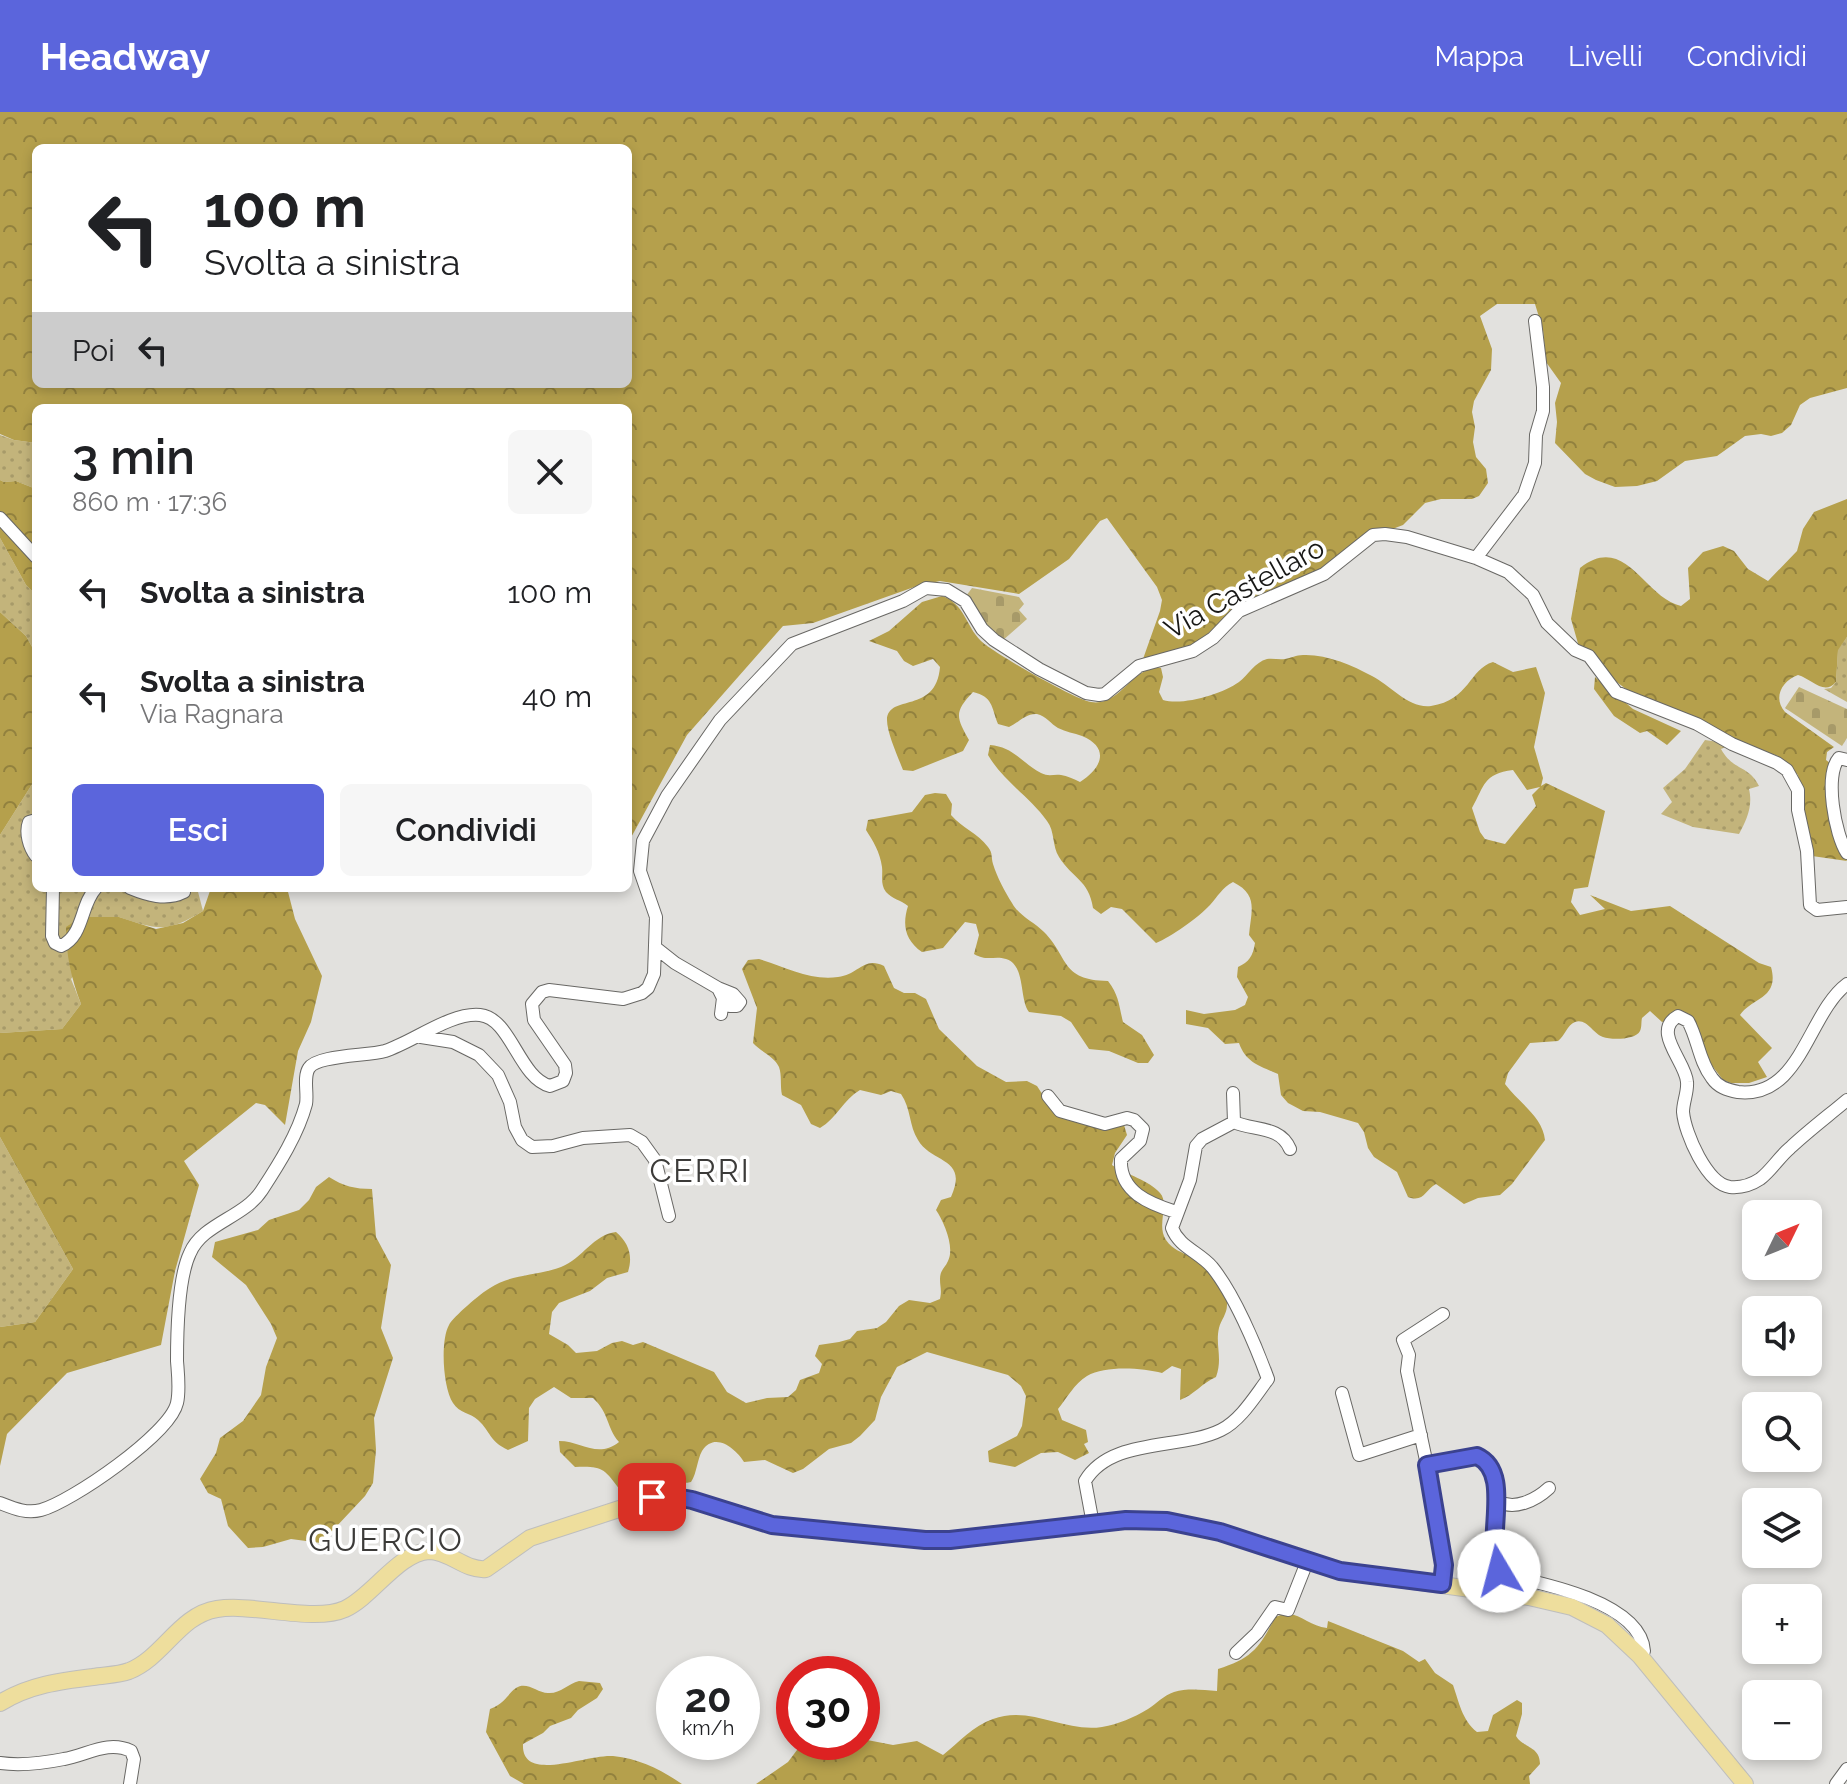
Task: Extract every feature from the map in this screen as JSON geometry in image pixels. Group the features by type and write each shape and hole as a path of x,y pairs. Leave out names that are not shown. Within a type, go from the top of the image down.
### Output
{"main road":[{"path":"0,1703 21,1691 43,1684 126,1672 150,1658 191,1619 213,1610 320,1613 342,1610 360,1600 402,1563 419,1554 433,1551 463,1565 486,1569 530,1538 659,1496 692,1500 772,1525 925,1540 950,1540 1136,1519 1193,1525 1349,1573 1529,1597 1572,1607 1607,1625 1640,1656 1745,1784"}],"street":[{"path":"1476,558 1524,495 1535,463 1536,435 1543,411 1535,321"},
{"path":"0,518 32,553"},
{"name":"Via Castellaro","path":"656,948 656,917 640,871 643,841 667,796 720,720 789,645 903,601 926,588 947,590 965,601 982,629 994,640 1039,669 1086,693 1099,695 1139,666 1193,651 1213,638 1239,611 1324,574 1373,535 1392,533 1476,558 1508,572 1533,595 1547,623 1575,650 1589,656 1616,692 1697,724 1787,770 1798,790 1812,908 1847,907"},
{"path":"1847,760 1839,758 1833,765 1833,773 1836,829 1847,853"},
{"path":"32,821 27,829 32,850"},
{"path":"53,892 52,936 55,943 61,946 73,936 85,903 93,892"},
{"path":"144,892 170,897 184,892"},
{"path":"656,948 721,1001"},
{"path":"0,1503 28,1511 52,1506 120,1462 165,1426 177,1403 177,1329 190,1251 205,1234 243,1211 261,1192 287,1148 306,1104 309,1068 333,1058 384,1051 459,1017 488,1016 543,1084 554,1085 565,1077 565,1065 534,1020 532,1004 537,997 549,990 612,999 635,996 648,988 652,980 656,948"},
{"path":"1847,984 1826,1008 1805,1047 1791,1065 1777,1080 1757,1090 1735,1091 1718,1085 1710,1076 1688,1021 1678,1016 1668,1028 1672,1047 1687,1081 1683,1109 1685,1123 1705,1168 1712,1178 1725,1186 1742,1187 1762,1178 1787,1150 1847,1100"},
{"path":"420,1036 453,1042 479,1055 498,1075 510,1102 515,1127 522,1140 532,1147 553,1146 583,1138 633,1136 645,1145 655,1160 669,1216"},
{"path":"1233,1093 1234,1122"},
{"path":"1048,1096 1060,1111 1098,1123 1127,1118 1138,1122 1143,1129 1140,1141 1121,1159 1125,1179 1138,1196 1176,1212"},
{"path":"1093,1524 1085,1481 1094,1470 1110,1458 1133,1450 1162,1446 1221,1430 1238,1417 1268,1379 1257,1346 1227,1289 1210,1265 1175,1236 1172,1228 1190,1180 1196,1146 1202,1139 1234,1122 1271,1132 1287,1141 1290,1149"},
{"path":"1442,1584 1444,1565 1407,1371 1409,1355 1403,1340 1443,1314"},
{"path":"1342,1393 1359,1455 1421,1435"},
{"path":"1427,1465 1470,1455 1485,1459 1493,1473 1498,1501 1493,1542 1494,1561 1499,1571 1504,1575 1576,1594 1615,1611 1639,1632 1644,1651 1640,1656"},
{"path":"1498,1501 1505,1505 1529,1502 1549,1488"},
{"path":"1236,1653 1257,1633 1275,1607 1288,1610 1307,1562"},
{"path":"0,1763 40,1763 67,1759 106,1747 122,1747 131,1751 134,1759 130,1784"},
{"path":"1836,1784 1847,1769"}],"green space":[{"path":"0,112 1847,112 1847,388 1810,398 1800,405 1791,425 1782,433 1745,436 1717,456 1685,461 1657,481 1615,487 1596,480 1585,474 1555,443 1555,403 1561,383 1546,362 1543,330 1535,304 1497,304 1480,316 1492,349 1491,370 1474,401 1472,412 1476,457 1486,469 1488,483 1479,496 1425,503 1403,525 1382,533 1192,646 1143,659 1162,600 1157,587 1107,518 1100,521 1069,559 1019,594 940,581 917,586 813,623 783,626 687,735 632,836 632,404 32,404 32,442 0,434"},
{"path":"0,435 32,442 32,487 16,481 0,480"},
{"path":"0,480 16,481 32,487 32,591 26,585 0,538"},
{"path":"1847,499 1847,637 1838,650 1836,682 1822,687 1798,675 1787,681 1779,696 1785,712 1834,747 1827,752 1826,760 1830,763 1842,853 1847,861 1812,856 1807,851 1798,775 1778,756 1736,741 1630,692 1598,668 1579,647 1571,619 1580,568 1596,559 1610,558 1622,562 1668,601 1681,606 1690,599 1688,568 1703,552 1723,546 1734,551 1748,569 1768,581 1797,551 1803,529 1814,512"},
{"path":"0,538 32,591 32,647 26,636 0,612"},
{"path":"972,588 1019,597 1024,604 1019,610 1027,619 1002,641 981,621 979,612 966,596"},
{"path":"942,596 949,599 988,647 1053,685 1091,702 1111,698 1142,672 1161,668 1163,677 1159,692 1163,700 1202,698 1239,682 1263,661 1303,655 1321,656 1347,664 1379,680 1415,704 1431,706 1454,698 1479,671 1493,662 1513,672 1536,667 1545,693 1534,747 1543,778 1541,786 1546,783 1605,811 1588,887 1574,889 1571,902 1580,915 1605,909 1590,895 1631,911 1670,906 1759,963 1771,967 1772,986 1740,1015 1772,1048 1758,1062 1767,1077 1749,1083 1723,1080 1710,1063 1686,1016 1662,1022 1650,1011 1642,1018 1638,1034 1612,1039 1599,1035 1583,1022 1575,1022 1558,1041 1530,1043 1508,1073 1505,1084 1540,1124 1545,1140 1512,1184 1500,1195 1478,1198 1464,1204 1436,1184 1421,1197 1408,1197 1397,1172 1374,1157 1358,1123 1320,1112 1303,1111 1288,1103 1281,1095 1278,1074 1250,1059 1239,1043 1225,1044 1208,1028 1186,1024 1186,1010 1204,1014 1235,1010 1245,1005 1248,997 1237,977 1238,967 1250,958 1255,943 1249,935 1252,904 1247,892 1233,882 1192,921 1156,943 1122,909 1111,907 1101,914 1093,908 1084,885 1059,857 1047,821 988,755 990,745 998,746 1041,773 1063,775 1080,782 1098,765 1100,752 1097,746 1082,736 1058,728 1037,714 1009,727 998,724 988,700 973,692 959,715 969,740 963,751 913,771 903,770 889,731 889,712 930,692 937,682 940,667 933,659 913,666 904,661 897,651 869,641 889,631 922,602","holes":["1513,770 1527,790 1540,787 1532,795 1536,806 1505,844 1485,839 1472,808 1486,782 1496,774"]},
{"path":"0,612 26,636 32,647 32,784 0,835"},
{"path":"1847,637 1847,702 1824,689 1831,688 1836,682 1838,649"},
{"path":"1595,677 1633,709 1681,731 1667,745 1647,731 1640,733 1614,716 1594,689"},
{"path":"1799,687 1847,709 1847,738 1842,746 1785,708"},
{"path":"1705,740 1732,744 1721,749 1731,761 1751,774 1759,786 1749,789 1748,812 1739,834 1693,827 1661,814 1672,802 1663,788 1685,769"},
{"path":"32,784 32,892 198,892 203,911 180,923 162,927 119,917 71,979 81,1004 62,1029 0,1033 0,835"},
{"path":"946,794 952,804 951,815 988,847 999,879 1015,908 1044,932 1067,966 1081,976 1108,981 1112,986 1123,1022 1142,1035 1154,1055 1148,1063 1138,1063 1109,1051 1089,1049 1071,1022 1061,1016 1029,1012 1017,968 1012,962 974,954 979,935 976,924 965,922 943,948 922,952 912,942 905,926 908,906 884,889 880,856 866,830 868,820 912,812 925,795"},
{"path":"210,892 288,892 295,919 322,976 311,1022 298,1051 285,1125 265,1105 256,1103 184,1161 199,1185 175,1271 161,1345 67,1373 7,1434 0,1466 0,1327 35,1322 73,1269 0,1137 0,1033 62,1029 81,1004 70,966 66,927 81,917 119,917 156,929 183,923 203,911"},
{"path":"759,959 808,975 828,978 845,976 871,963 884,966 894,988 926,999 939,1029 977,1066 1006,1082 1027,1081 1037,1086 1050,1106 1124,1125 1127,1135 1115,1153 1112,1165 1160,1193 1164,1203 1162,1228 1166,1240 1203,1265 1227,1298 1227,1308 1218,1334 1216,1377 1180,1400 1181,1369 1172,1366 1162,1373 1114,1369 1087,1376 1074,1387 1058,1409 1062,1420 1086,1430 1088,1442 1084,1444 1089,1453 1075,1460 1058,1452 1041,1453 1015,1467 989,1462 988,1451 1017,1436 1022,1426 1026,1396 1021,1386 1008,1375 927,1352 897,1367 881,1397 875,1420 860,1436 851,1443 829,1449 803,1469 793,1473 765,1460 744,1462 725,1444 713,1442 702,1451 691,1482 659,1480 620,1490 602,1470 575,1467 560,1452 559,1441 596,1449 611,1447 619,1442 593,1398 571,1398 554,1387 535,1399 529,1408 528,1441 508,1450 494,1440 478,1420 456,1406 447,1387 444,1353 446,1332 456,1317 498,1283 561,1267 601,1237 616,1232 629,1250 628,1272 607,1278 590,1291 559,1303 552,1312 549,1334 576,1353 597,1351 622,1341 633,1345 643,1342 714,1372 727,1392 746,1403 788,1397 796,1390 800,1380 819,1373 822,1364 815,1356 819,1345 850,1339 857,1331 877,1328 909,1300 930,1303 940,1299 940,1276 950,1249 936,1210 941,1200 951,1197 955,1184 952,1168 918,1140 901,1094 891,1091 881,1095 860,1090 820,1128 811,1124 801,1105 782,1095 779,1067 753,1043 757,1008 742,969 748,960"},
{"path":"0,1137 73,1269 35,1322 0,1327"},
{"path":"329,1177 349,1186 372,1189 376,1237 391,1265 381,1328 393,1358 374,1418 376,1450 373,1483 365,1496 321,1543 291,1539 248,1548 228,1526 221,1499 208,1493 200,1479 216,1453 220,1438 243,1421 261,1395 266,1367 277,1338 246,1285 212,1257 215,1242 258,1230 269,1220 299,1210 316,1187"},
{"path":"1287,1613 1327,1628 1328,1621 1403,1651 1419,1662 1425,1659 1435,1673 1453,1685 1464,1716 1477,1732 1488,1731 1493,1715 1517,1700 1522,1703 1516,1736 1534,1750 1540,1764 1529,1776 1530,1784 756,1784 790,1760 880,1760 880,1742 893,1745 917,1741 943,1755 979,1726 1007,1716 1034,1717 1088,1728 1102,1727 1142,1712 1174,1692 1217,1691 1218,1669 1239,1661 1253,1651 1275,1617"},
{"path":"579,1681 600,1683 603,1689 597,1698 571,1718 550,1726 523,1744 525,1756 543,1765 623,1757 649,1766 682,1784 524,1784 510,1776 486,1732 490,1709 520,1686 552,1693"}],"district":[{"name":"CERRI","path":"700,1171"},
{"name":"GUERCIO","path":"386,1540"}],"route":[{"path":"652,1497 692,1500 772,1525 925,1540 950,1540 1136,1519 1167,1521 1220,1532 1340,1571 1442,1584 1444,1565 1427,1465 1470,1455 1485,1459 1493,1473 1498,1501 1494,1516 1494,1561 1499,1571"}]}
